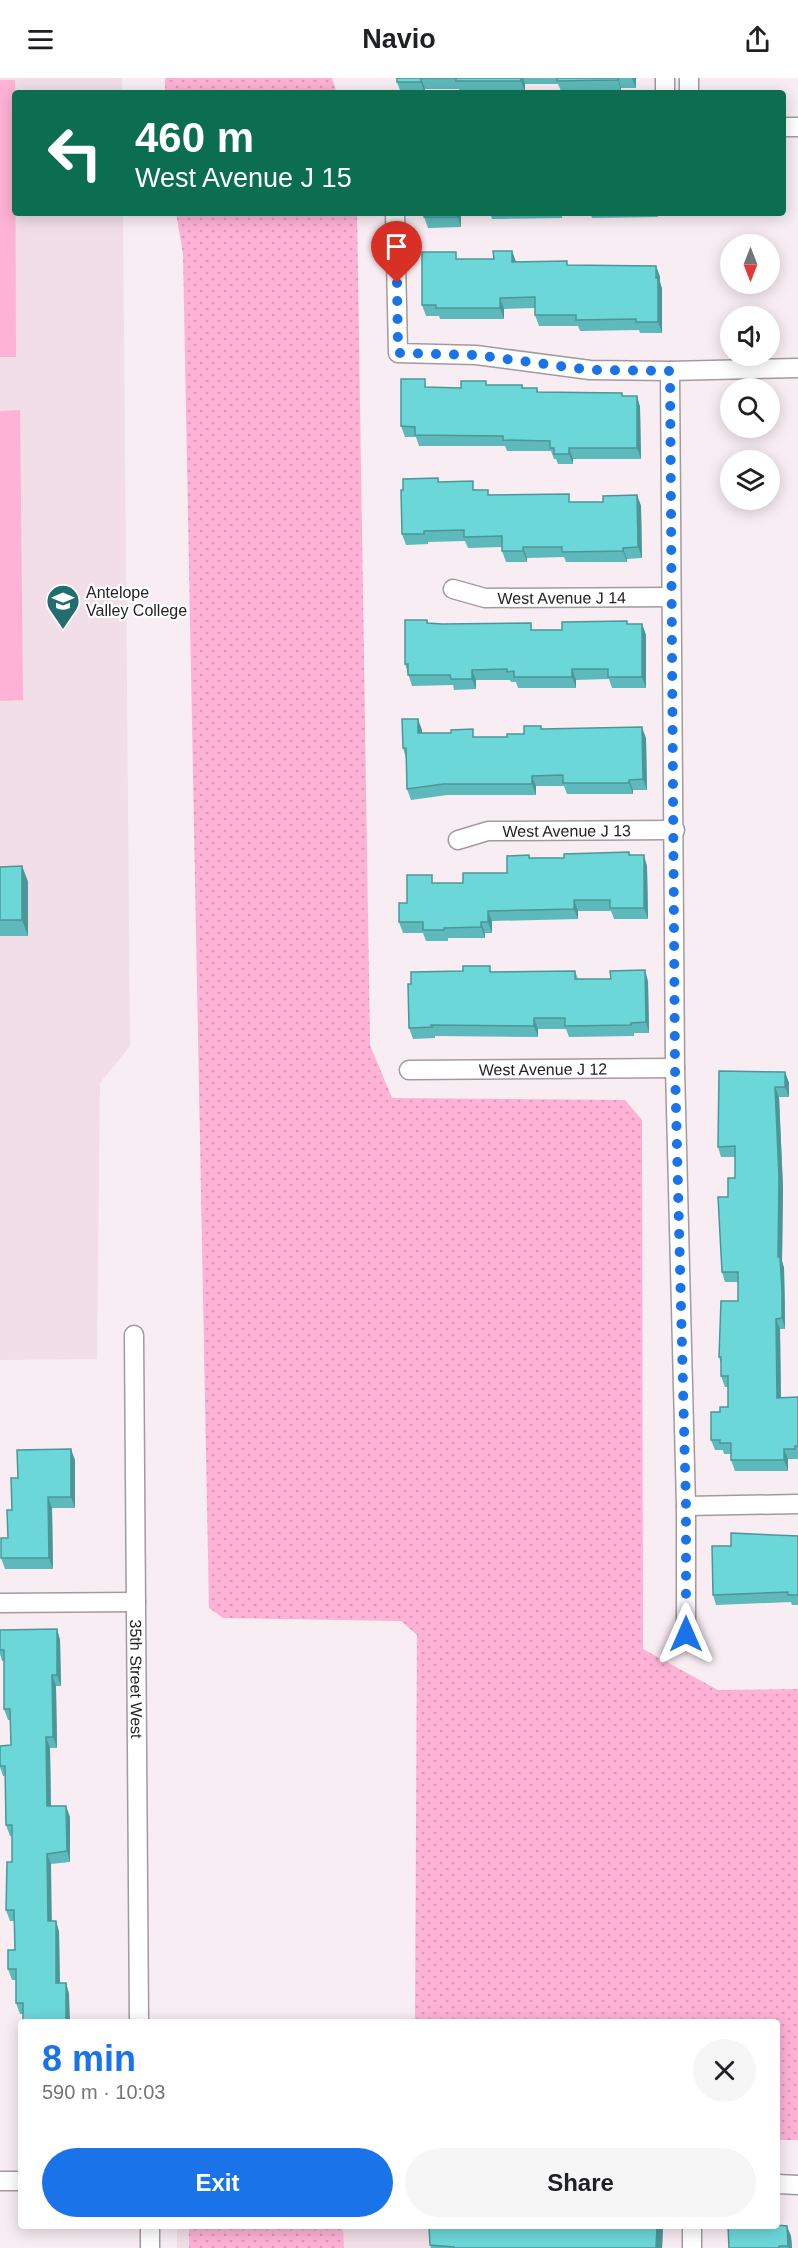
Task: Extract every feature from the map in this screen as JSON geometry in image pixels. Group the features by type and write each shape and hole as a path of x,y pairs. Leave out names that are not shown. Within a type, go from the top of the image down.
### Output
{"street":[{"path":"395,216 398,353 476,355 590,370 798,368"},
{"path":"670,371 675,1068 686,1506 686,1634"},
{"name":"West Avenue J 14","path":"453,589 485,598 671,597"},
{"name":"West Avenue J 13","path":"458,840 488,831 675,830"},
{"name":"West Avenue J 12","path":"409,1070 675,1068"},
{"name":"35th Street West","path":"134,1335 139,2019"},
{"path":"686,1506 798,1504"},
{"path":"0,1603 136,1602"},
{"path":"0,2181 18,2181"},
{"path":"780,2184 798,2184"},
{"path":"150,2229 150,2248"},
{"path":"692,2229 692,2248"}],"shaded area":[{"name":"Antelope Valley College","path":"0,78 122,78 122,90 12,90 12,216 123,216 130,1046 100,1083 97,1359 0,1360"},
{"path":"165,78 332,78 336,90 165,90"},
{"path":"0,80 15,80 15,90 12,90 12,216 15,216 16,357 0,357"},
{"path":"177,216 357,216 370,1045 392,1098 625,1100 642,1120 643,1649 718,1690 798,1689 798,2140 780,2140 780,2019 415,2019 417,1635 401,1621 223,1618 209,1608 183,254"},
{"path":"20,410 23,700 0,701 0,411"},
{"path":"177,2229 663,2229 663,2248 177,2248"},
{"path":"189,2229 343,2229 344,2248 189,2248"}],"building":[{"path":"397,78 421,78 421,82 397,82"},
{"path":"456,78 521,78 521,81 456,81"},
{"path":"557,78 618,78 618,80 557,81"},
{"path":"424,216 458,216 458,217"},
{"path":"493,251 512,251 512,262 567,261 567,265 656,266 658,322 636,322 636,319 576,320 576,315 535,315 535,297 500,298 500,308 436,308 436,305 422,305 422,252 456,252 456,259 494,259"},
{"path":"401,379 425,379 425,387 461,388 461,381 486,381 486,385 522,385 522,388 537,388 537,392 622,393 622,396 637,396 637,448 569,448 569,454 554,454 554,448 550,448 550,441 503,440 503,436 415,435 415,427 401,426"},
{"path":"438,478 438,482 473,481 473,490 488,490 488,495 569,494 569,502 603,502 603,496 637,495 638,547 623,548 623,551 562,552 562,547 523,547 523,551 502,551 502,536 464,537 464,530 402,534 403,479"},
{"path":"405,620 427,620 427,623 442,624 531,623 531,630 562,630 562,622 627,621 627,624 642,624 642,677 608,677 608,669 572,669 572,677 514,677 514,671 507,672 507,669 472,670 472,679 451,679 450,675 408,675 408,664 405,664"},
{"path":"402,719 418,719 418,733 451,733 451,730 473,729 473,737 507,737 507,734 524,734 524,726 541,726 541,729 642,727 643,779 629,780 629,783 563,783 563,775 532,776 532,784 443,784 407,789 406,748 403,748"},
{"path":"629,852 629,855 644,855 644,908 610,908 610,900 574,900 574,909 488,911 488,922 481,922 481,927 423,930 423,922 399,922 399,903 407,903 407,875 432,875 432,883 463,883 463,873 507,873 507,856 564,858 564,854"},
{"path":"22,866 22,920 0,920 0,867"},
{"path":"463,966 490,966 490,972 575,971 575,979 611,979 610,971 645,970 646,1022 631,1023 631,1025 565,1026 565,1018 534,1018 534,1026 431,1025 432,1027 409,1028 408,984 411,984 411,972 463,971"},
{"path":"719,1071 785,1072 785,1087 775,1087 779,1177 778,1257 780,1257 782,1291 782,1318 776,1319 777,1398 798,1397 798,1446 795,1446 795,1449 784,1449 784,1460 731,1460 731,1443 711,1440 711,1412 720,1412 720,1407 728,1407 728,1376 721,1376 721,1357 719,1357 721,1301 738,1301 738,1272 722,1272 718,1197 728,1197 728,1178 735,1178 735,1146 718,1147"},
{"path":"71,1449 71,1497 48,1497 49,1558 1,1558 1,1538 8,1538 7,1510 12,1510 11,1478 18,1478 17,1450"},
{"path":"731,1533 798,1536 798,1595 788,1595 788,1592 713,1595 712,1546 731,1546"},
{"path":"57,1629 57,1675 52,1675 53,1737 46,1737 47,1806 66,1806 67,1851 47,1854 48,1921 56,1921 56,1983 66,1983 66,2019 23,2019 23,2003 16,2003 16,1969 8,1969 8,1950 15,1950 14,1910 6,1910 7,1862 12,1862 12,1825 6,1825 5,1766 0,1766 0,1746 11,1745 10,1709 4,1709 4,1650 0,1650 0,1630"},
{"path":"780,2225 787,2226 788,2246 729,2248 728,2229 780,2229"},
{"path":"429,2229 657,2229 656,2248 454,2248 430,2245"}],"place":[{"name":"Antelope Valley College","path":"63,630"}],"route":[{"path":"397,283 398,353 476,355 590,370 670,371 675,1068 686,1506 686,1634"}]}
